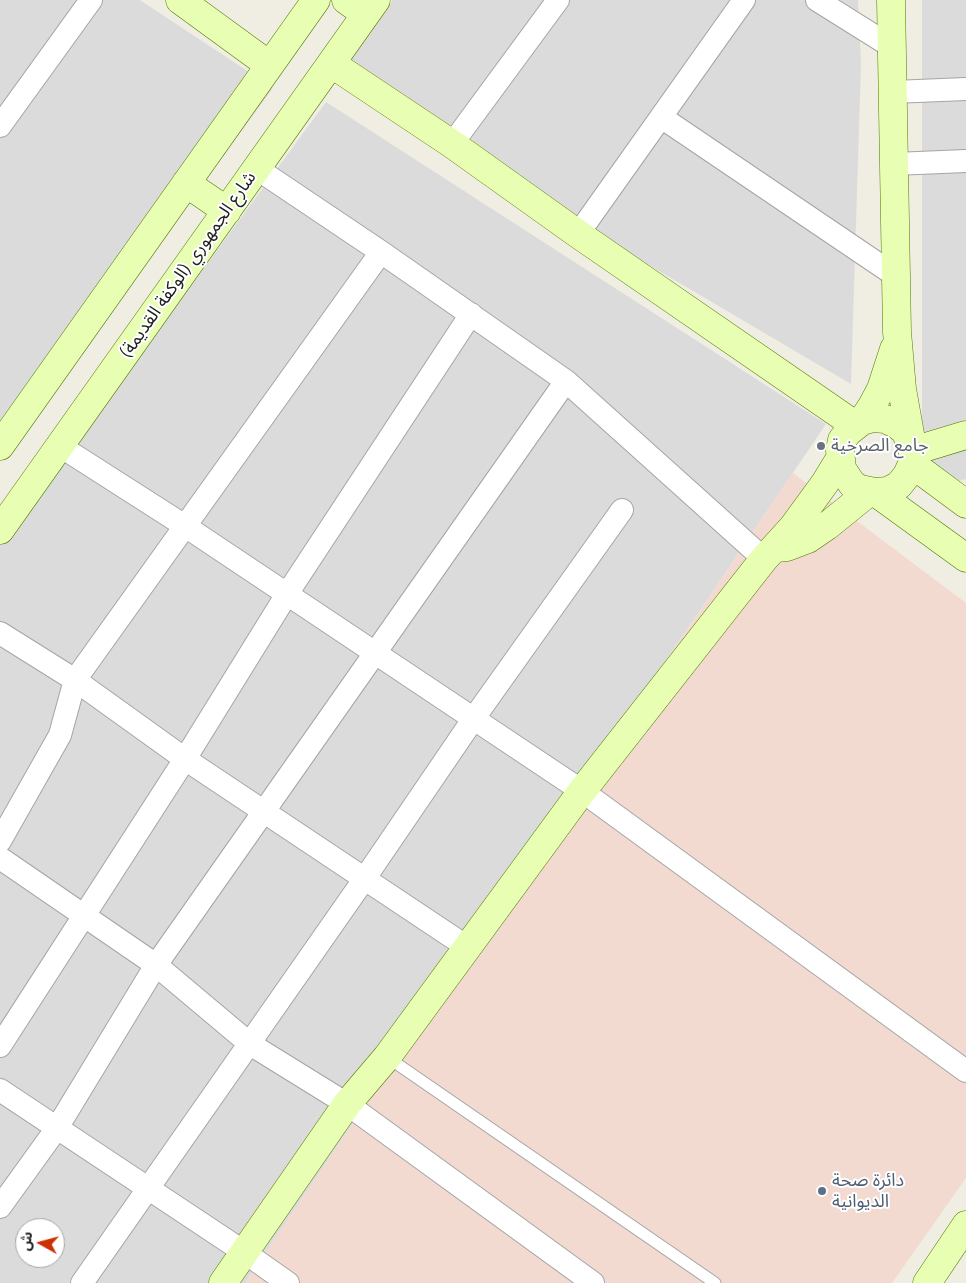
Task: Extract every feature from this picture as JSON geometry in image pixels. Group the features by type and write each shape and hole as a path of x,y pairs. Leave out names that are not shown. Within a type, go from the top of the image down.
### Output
{"street":[{"path":"0,126 91,0"},
{"path":"180,0 269,64"},
{"path":"0,446 316,0"},
{"path":"452,144 558,0"},
{"path":"578,234 744,0"},
{"path":"817,0 892,47"},
{"path":"891,0 897,332 902,389 912,452 907,475 899,485 888,491 872,492 860,489 846,477 842,469 840,450 842,440 858,423 881,389 893,355 897,332"},
{"name":"شارع الجمهوري (الوكفة القديمة)","path":"0,530 256,168 332,64 363,5"},
{"path":"332,64 452,144 578,234 858,423"},
{"path":"893,92 966,89"},
{"path":"661,117 896,276"},
{"path":"894,164 966,161"},
{"path":"256,168 381,252 566,381 770,554"},
{"path":"186,183 227,211"},
{"path":"0,841 60,735 75,680 381,252"},
{"path":"0,1046 185,759 287,594 471,314"},
{"path":"0,1207 57,1128 156,965 266,812 375,652 566,381"},
{"path":"858,423 873,418 885,419 896,424 905,432 912,452 966,504"},
{"path":"912,452 966,435"},
{"path":"60,446 185,526 582,791 966,1071"},
{"path":"223,1283 347,1104 387,1057 582,791 810,506 840,460"},
{"path":"770,554 808,539 872,492"},
{"path":"872,492 966,558"},
{"path":"82,1283 250,1044 474,718 622,510"},
{"path":"0,633 75,680 185,759 467,947"},
{"path":"0,858 156,965 250,1044 347,1104 593,1283"},
{"path":"0,1090 288,1283"},
{"path":"926,1283 966,1226"}],"lane":[{"path":"387,1057 715,1283"}],"shaded area":[{"path":"0,0 140,0 273,88 0,458"},
{"path":"393,0 858,0 861,64 851,384 333,79"},
{"path":"922,0 966,0 966,479 922,491"},
{"path":"326,102 826,424 245,1283 0,1283 0,546"},
{"path":"793,473 966,603 966,1178 892,1283 245,1283"}],"place":[{"name":"جامع الصرخية","path":"821,446"},
{"name":"دائرة صحة الديوانية","path":"822,1191"}]}
